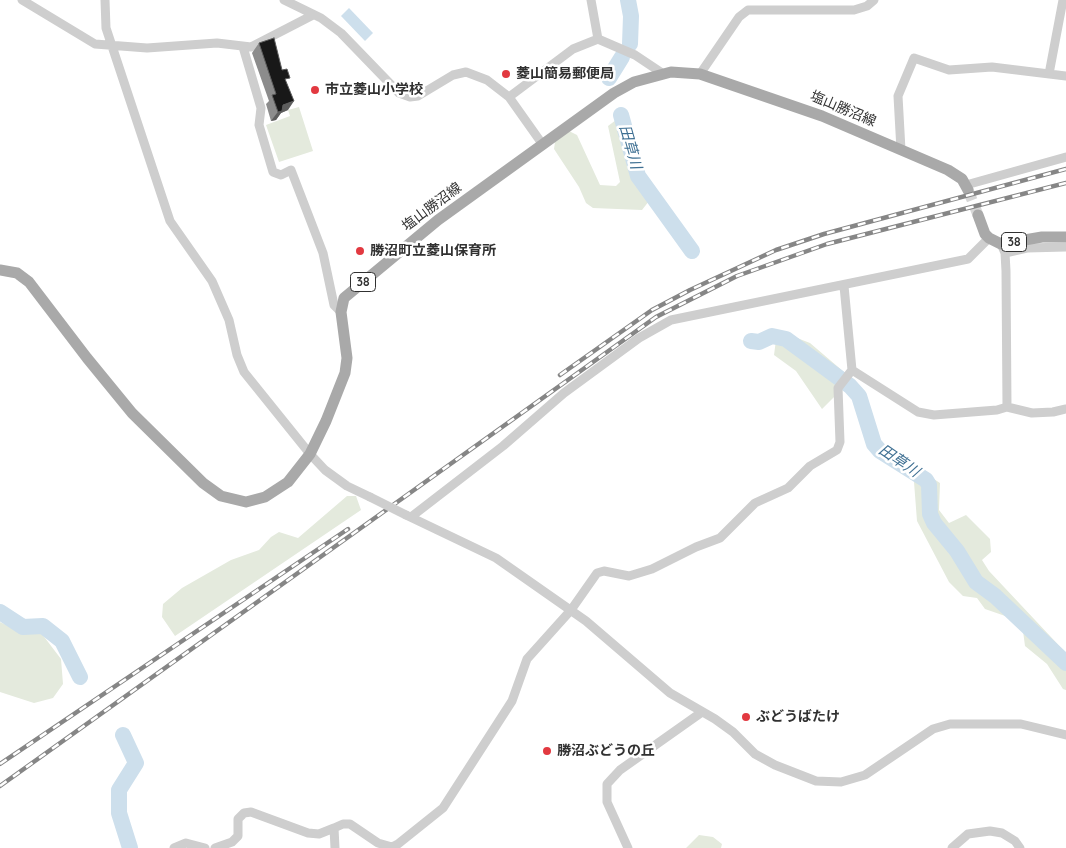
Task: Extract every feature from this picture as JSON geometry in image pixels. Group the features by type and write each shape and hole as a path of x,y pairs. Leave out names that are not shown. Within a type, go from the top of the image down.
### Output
{"main road":[{"name":"塩山勝沼線","path":"341,312 344,298 438,220 614,93 634,82 662,73 700,74 822,116 954,173 967,187"},
{"name":"38","path":"978,215 989,238 1003,248 1042,237 1066,237"},
{"path":"0,270 17,273 28,282 132,413 203,483 221,496 246,502 265,497 288,482 310,454 334,404 346,372 347,358 341,312"}],"street":[{"path":"22,0 95,44 147,48 217,43 251,47 312,15"},
{"path":"105,0 106,28 170,221 212,281 229,320 237,355 244,372 325,470 347,486 496,558 571,610 606,637 670,693 733,732 755,754 775,765 816,781 841,782 865,774 933,729 950,724 1021,724 1066,735"},
{"path":"284,0 320,18 340,33 399,93 410,97 418,96 453,75 466,72 487,80 509,97 543,145"},
{"path":"591,0 598,38"},
{"path":"700,74 739,17 748,10 768,5 854,10 867,6 874,0"},
{"path":"1049,74 1063,0"},
{"path":"509,97 573,49 598,38 635,55 662,73"},
{"path":"243,46 261,108 259,125 273,172 281,175 292,170 323,253 334,305 341,312"},
{"path":"901,150 898,96 914,58 949,70 992,67 1066,76"},
{"path":"967,187 1066,157"},
{"path":"409,516 503,446 564,393 639,338 670,320 968,260 989,238"},
{"path":"1007,407 1003,248 1066,248"},
{"path":"215,848 232,842 238,836 238,819 244,813 251,812 308,833 319,834 343,824 350,824 378,843 392,847 443,808 512,701 527,659 571,610 597,574 604,571 629,576 652,569 696,547 720,538 755,503 788,488 810,466 837,450 840,442 838,388 852,370 844,286"},
{"path":"852,370 918,412 934,415 997,410 1007,407 1032,413 1066,409"},
{"path":"628,848 607,802 607,784 620,770 702,712"},
{"path":"334,828 335,848"},
{"path":"952,848 968,834 990,831 1002,833 1015,841 1020,848"},
{"path":"174,848 186,843 205,848"}],"shaded area":[{"path":"299,107 313,151 279,162 266,125 290,116 288,110"},
{"path":"616,120 633,128 643,188 649,201 642,210 593,208 586,203 579,187 554,149 555,142 569,131 577,135 600,185 616,186 620,182 608,126"},
{"path":"792,336 810,343 844,372 835,386 835,396 822,409 796,371 774,355 776,340"},
{"path":"926,474 940,483 939,510 949,523 966,515 990,539 991,552 982,560 989,571 1066,653 1066,690 1063,689 1047,664 1025,646 1023,631 1011,618 985,609 977,598 963,596 949,582 917,521 914,482"},
{"path":"347,496 356,496 361,510 175,636 162,617 163,604 182,588 231,560 259,550 271,537 279,532 298,538"},
{"path":"0,622 23,633 42,634 61,659 63,684 53,698 34,703 0,692"},
{"path":"699,835 713,837 722,844 721,848 686,848"}],"water":[{"path":"349,8 373,33 365,41 341,16"}],"building":[{"path":"274,38 282,70 287,69 290,78 285,79 294,101 283,105 282,111 278,112 272,95 276,94 259,43"}],"waterway":[{"name":"田草川","path":"628,0 631,16 630,44"},
{"name":"田草川","path":"609,78 622,57"},
{"name":"田草川","path":"621,115 638,176 692,251"},
{"name":"田草川","path":"751,341 759,342 772,336 786,339 850,386 859,396 874,444 880,451 926,480 929,485 930,514 934,523 957,551 976,582 995,596 1066,663"},
{"path":"0,612 23,627 43,626 62,641 80,677"},
{"path":"123,735 136,763 119,790 119,813 130,848"}],"tunnel":[{"path":"968,190 978,215"}],"railway":[{"path":"560,375 652,310 776,250 824,234 1066,169"},
{"path":"0,786 656,317 737,276 827,244 1066,183"},
{"path":"0,764 348,529"}],"place":[{"name":"菱山簡易郵便局","path":"506,74"},
{"name":"市立菱山小学校","path":"315,90"},
{"name":"勝沼町立菱山保育所","path":"360,251"},
{"name":"ぶどうばたけ","path":"746,717"},
{"name":"勝沼ぶどうの丘","path":"547,751"}]}
